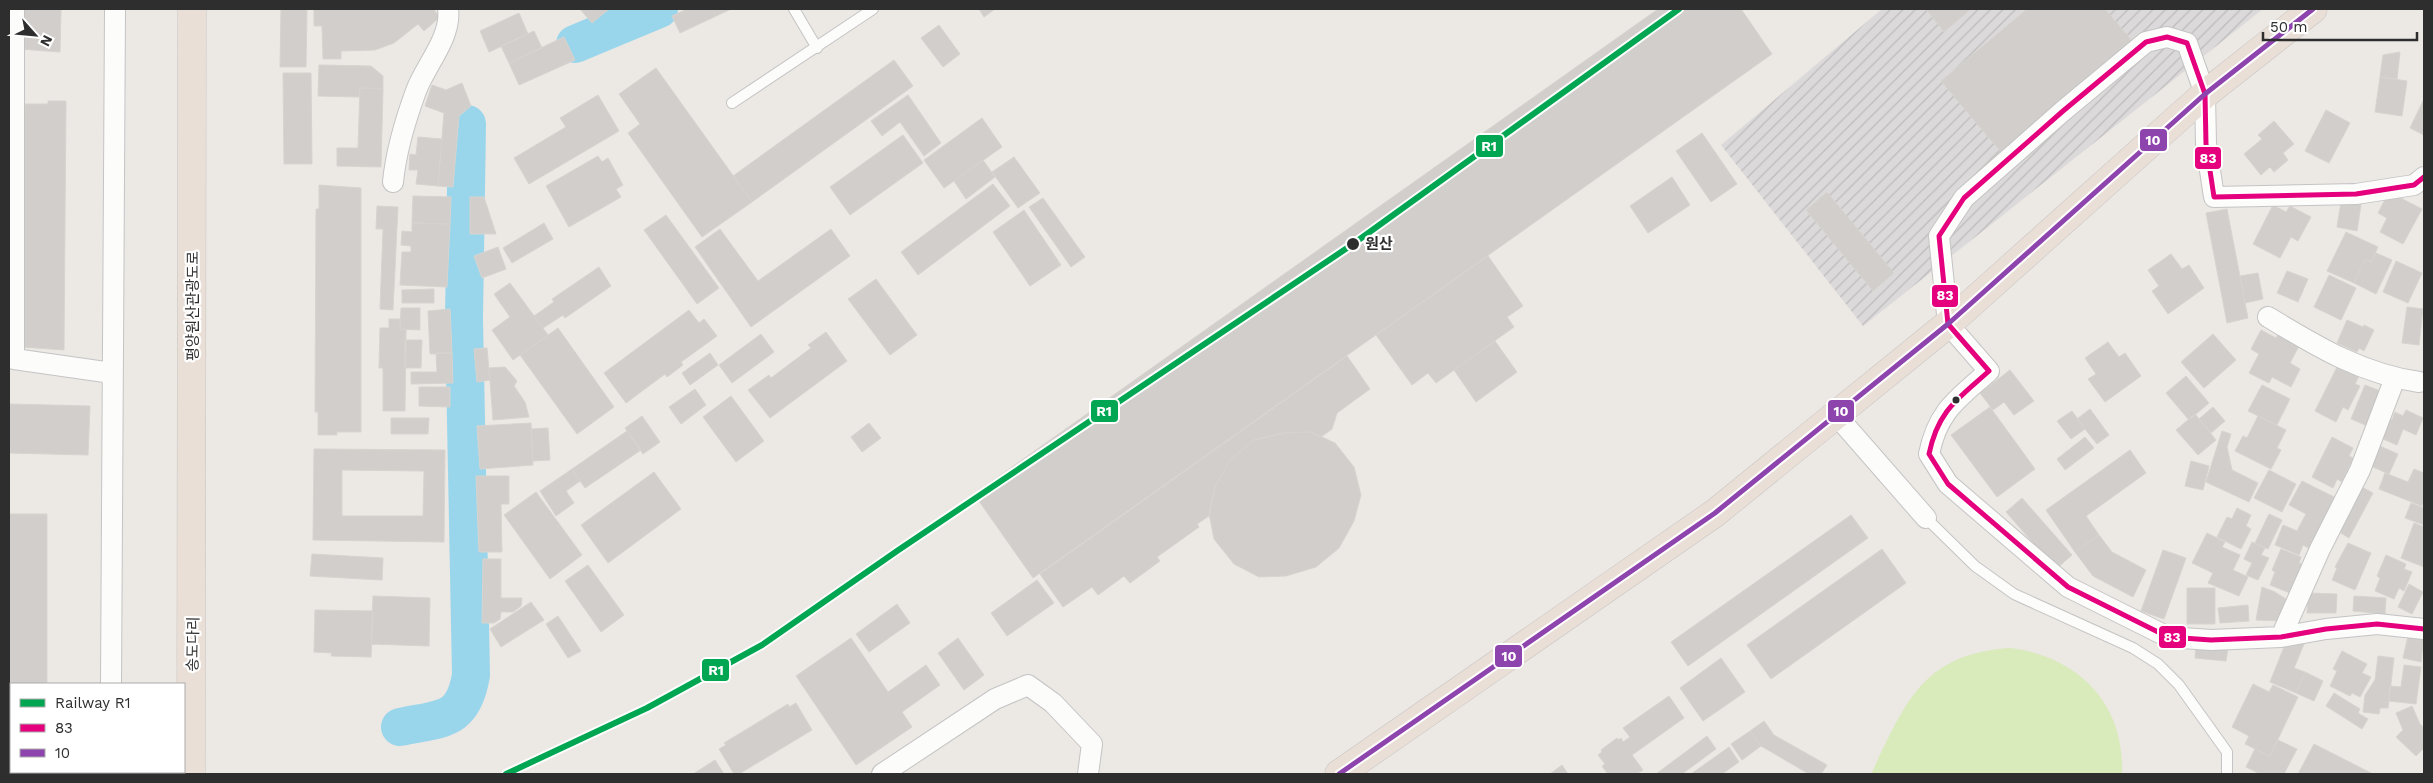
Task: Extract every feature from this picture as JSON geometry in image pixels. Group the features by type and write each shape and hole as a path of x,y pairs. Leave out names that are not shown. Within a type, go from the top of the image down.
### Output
{"highway":[{"name":"평양원산관광도로","path":"192,9 193,604"},
{"path":"1338,774 1715,513 1948,324 2205,94 2312,9"},
{"name":"송도다리","path":"191,774 193,604"}],"street":[{"path":"14,9 14,358 112,373"},
{"path":"111,683 115,9"},
{"path":"393,182 396,156 416,90 445,31 448,9"},
{"path":"2424,177 2414,186 2356,194 2214,197 2206,144 2205,94 2187,43 2167,36 2146,42 2063,111 1964,198 1939,236 1948,324 1989,371 1948,409 1933,432 1929,454 1948,484 2068,587 2168,637 2211,640 2280,637 2326,629 2377,624 2424,629"},
{"path":"2268,317 2361,368 2395,378 2419,382"},
{"path":"2280,637 2360,470 2395,378"},
{"path":"1836,416 1926,518"},
{"path":"882,774 995,700 1028,684 1053,703 1092,744 1088,774"}],"lane":[{"path":"794,9 817,48"},
{"path":"732,103 873,9"},
{"path":"1926,518 1974,566 2014,594 2133,648 2158,664 2179,686 2227,752 2227,774"}],"shaded area":[{"path":"1882,9 2263,9 1863,326 1721,145"}],"green space":[{"path":"2011,648 2035,653 2057,662 2077,673 2093,688 2106,706 2115,726 2121,749 2122,774 1871,774 1895,725 1920,687 1937,672 1956,660 1981,652"}],"building":[{"path":"20,9 61,9 60,52 20,49"},
{"path":"281,9 307,9 306,67 280,67"},
{"path":"314,9 433,9 440,17 424,31 418,24 394,43 375,50 341,51 341,59 323,59 322,26 314,26"},
{"path":"580,9 609,9 592,23"},
{"path":"687,9 731,9 680,33 672,16"},
{"path":"979,9 995,9 984,17"},
{"path":"1658,9 1741,9 1772,54 1033,578 974,494"},
{"path":"1926,9 1971,9 1944,32"},
{"path":"2027,9 2105,9 2137,47 2005,157 1941,81"},
{"path":"519,13 528,34 489,52 480,31"},
{"path":"939,25 960,54 943,67 921,38"},
{"path":"534,31 542,48 509,63 501,46"},
{"path":"564,37 575,60 519,85 509,63"},
{"path":"2400,52 2397,79 2380,77 2383,55"},
{"path":"894,60 913,86 752,202 733,176"},
{"path":"319,65 371,66 383,76 383,89 360,88 359,97 318,96"},
{"path":"656,68 752,202 702,237 628,133 640,124 619,94"},
{"path":"283,73 311,73 312,164 284,164"},
{"path":"2380,77 2407,81 2402,116 2375,112"},
{"path":"462,83 471,106 459,116 453,187 438,186 444,113 425,106 432,85 446,90"},
{"path":"360,88 383,89 381,167 337,166 337,148 358,148"},
{"path":"598,95 619,131 529,184 514,158 566,127 560,118"},
{"path":"908,95 941,143 924,156 900,122 882,136 871,121"},
{"path":"2424,99 2424,135 2410,128"},
{"path":"48,101 66,101 64,350 22,347 19,178 24,178 25,151 19,151 19,115 25,115 25,104 48,104"},
{"path":"2326,110 2350,123 2329,163 2305,151"},
{"path":"982,118 1002,147 944,188 924,160"},
{"path":"2274,121 2294,144 2283,153 2288,160 2274,172 2270,167 2261,175 2244,154 2262,139 2258,135"},
{"path":"1702,133 1737,184 1711,202 1676,151"},
{"path":"903,135 923,163 850,215 830,187"},
{"path":"418,137 442,139 438,186 416,184 418,170 409,170 410,154 416,155"},
{"path":"598,156 602,162 608,158 623,185 616,189 621,197 569,227 546,186"},
{"path":"1014,157 1040,193 1018,208 992,172"},
{"path":"983,160 995,177 966,199 954,181"},
{"path":"1672,177 1690,205 1648,233 1630,206"},
{"path":"993,184 1010,206 918,275 901,252"},
{"path":"319,185 361,188 361,432 337,432 337,435 318,435 318,412 315,412 316,209 319,209"},
{"path":"1827,192 1894,273 1873,291 1806,210"},
{"path":"2389,192 2422,209 2403,244 2380,232 2387,218 2378,213"},
{"path":"2342,195 2362,198 2357,231 2337,227"},
{"path":"413,196 451,197 450,224 412,223"},
{"path":"470,197 484,197 496,234 470,234"},
{"path":"1043,198 1085,257 1071,267 1029,207"},
{"path":"2273,205 2286,212 2290,206 2311,217 2298,241 2291,237 2280,258 2253,244"},
{"path":"377,206 398,207 393,310 380,309 383,229 376,229"},
{"path":"2227,209 2248,318 2227,323 2206,213"},
{"path":"1024,210 1061,265 1030,286 993,232"},
{"path":"666,215 719,288 697,304 644,230"},
{"path":"412,223 450,224 447,287 400,285 402,252 411,252 411,246 401,245 402,231 412,232"},
{"path":"544,223 553,239 512,263 503,248"},
{"path":"720,229 758,281 831,229 850,256 751,327 695,247"},
{"path":"2346,232 2378,247 2371,262 2365,259 2354,283 2327,271"},
{"path":"498,247 506,269 482,278 474,256"},
{"path":"2376,253 2392,260 2376,294 2354,283 2365,259 2371,262"},
{"path":"2171,254 2182,269 2189,265 2204,288 2168,314 2152,291 2159,286 2148,270"},
{"path":"1488,256 1523,306 1507,317 1514,327 1436,383 1428,373 1412,385 1376,335"},
{"path":"2396,261 2422,273 2408,303 2383,292"},
{"path":"599,267 611,286 565,318 563,315 543,328 534,316 554,302 552,299"},
{"path":"2287,271 2308,279 2298,302 2277,293"},
{"path":"2258,273 2263,299 2245,303 2240,276"},
{"path":"2329,275 2356,288 2341,320 2314,307"},
{"path":"876,279 917,335 890,355 848,299"},
{"path":"510,283 548,335 513,360 492,330 510,317 494,294"},
{"path":"434,289 434,303 402,303 402,290"},
{"path":"2407,307 2423,309 2419,345 2402,343"},
{"path":"401,308 420,308 420,330 400,329"},
{"path":"450,309 452,353 430,354 428,311"},
{"path":"689,310 699,323 704,319 717,336 681,362 683,365 667,377 665,374 626,403 604,373"},
{"path":"389,319 400,319 400,329 406,330 405,411 383,411 383,368 379,368 380,328 389,328"},
{"path":"2347,320 2374,330 2364,351 2359,348 2357,352 2337,343"},
{"path":"558,328 614,407 577,434 520,355"},
{"path":"2261,330 2276,338 2278,335 2299,346 2290,363 2300,369 2291,387 2272,377 2269,383 2249,373 2259,354 2251,349"},
{"path":"826,332 847,361 770,418 748,390 769,375 771,378 811,348 808,345"},
{"path":"761,334 774,352 732,383 719,365"},
{"path":"2213,334 2236,360 2204,388 2181,362"},
{"path":"405,340 422,340 421,368 405,368"},
{"path":"1495,341 1517,372 1476,402 1454,370"},
{"path":"2108,342 2119,357 2125,353 2141,376 2105,402 2088,379 2096,374 2085,358"},
{"path":"487,348 490,380 477,382 474,349"},
{"path":"436,353 452,353 453,383 411,384 411,372 437,372"},
{"path":"710,353 718,365 690,385 682,373"},
{"path":"1347,356 1370,389 1337,413 1332,429 1321,437 1311,432 1284,433 1254,440 1230,460 1215,487 1209,516 1197,524 1199,527 1157,557 1160,561 1130,583 1124,576 1098,595 1092,587 1063,607 1040,574"},
{"path":"2338,365 2359,376 2355,384 2360,386 2348,410 2343,407 2336,422 2315,411"},
{"path":"505,367 517,381 514,386 525,402 529,417 493,420 489,368"},
{"path":"2010,370 2034,401 2014,415 2004,402 1993,410 1980,393"},
{"path":"2186,376 2209,403 2189,420 2166,393"},
{"path":"2262,385 2290,399 2277,425 2248,411"},
{"path":"2365,385 2385,393 2370,427 2351,419"},
{"path":"419,387 450,387 450,407 419,406"},
{"path":"695,389 706,405 681,424 669,407"},
{"path":"731,396 764,441 736,462 703,417"},
{"path":"9,404 90,406 88,455 9,453"},
{"path":"1990,407 2035,469 1997,497 1951,435"},
{"path":"2213,407 2225,421 2211,433 2199,419"},
{"path":"2090,409 2109,435 2097,444 2077,419"},
{"path":"2406,410 2423,418 2416,435 2403,429 2397,445 2378,437 2387,417 2392,420 2395,412 2403,416"},
{"path":"2072,411 2085,429 2071,439 2057,421"},
{"path":"2195,414 2216,440 2198,455 2176,430"},
{"path":"642,416 660,442 643,454 625,428"},
{"path":"2258,416 2286,430 2277,448 2281,450 2271,469 2235,451 2243,436 2247,438"},
{"path":"391,418 429,418 428,434 391,434"},
{"path":"531,423 533,465 480,469 477,426"},
{"path":"869,423 881,438 862,452 851,437"},
{"path":"548,428 550,460 533,461 531,429"},
{"path":"627,431 641,450 585,488 572,469"},
{"path":"2222,431 2231,434 2227,447 2232,470 2258,483 2249,502 2206,482"},
{"path":"1311,432 1335,443 1354,467 1361,495 1354,521 1339,548 1316,567 1286,576 1259,577 1234,564 1214,539 1209,513 1215,487 1230,460 1254,440 1284,433"},
{"path":"2085,437 2094,448 2065,470 2057,459"},
{"path":"2332,437 2353,448 2349,456 2353,458 2342,482 2337,479 2333,488 2312,477"},
{"path":"2375,444 2398,454 2389,474 2366,464"},
{"path":"314,449 445,450 444,542 313,540","holes":["342,470 424,471 423,516 342,516"]},
{"path":"2130,450 2146,473 2086,516 2099,535 2075,552 2046,510"},
{"path":"2191,461 2209,466 2203,490 2185,486"},
{"path":"572,469 580,481 566,491 574,503 556,516 540,491"},
{"path":"2414,469 2424,473 2424,500 2422,506 2379,489 2385,473 2408,482"},
{"path":"2269,470 2296,484 2282,512 2254,498"},
{"path":"654,472 681,509 608,563 581,525"},
{"path":"476,476 509,476 509,504 501,504 502,552 479,552"},
{"path":"2302,481 2338,499 2312,550 2303,545 2299,555 2275,545 2283,525 2297,531 2306,514 2289,505"},
{"path":"2358,485 2373,493 2349,538 2334,529"},
{"path":"536,492 582,555 550,579 504,515"},
{"path":"2022,498 2072,555 2056,569 2006,512"},
{"path":"2411,503 2424,508 2424,525 2405,518"},
{"path":"2237,508 2251,515 2246,526 2251,529 2241,549 2217,537 2227,517 2232,519"},
{"path":"9,514 47,514 47,683 10,683 10,773 47,774 9,774"},
{"path":"2269,514 2282,520 2268,549 2255,543"},
{"path":"1851,515 1868,538 1688,666 1671,642"},
{"path":"2414,523 2424,527 2424,567 2401,558"},
{"path":"2207,533 2225,542 2222,547 2240,555 2233,570 2248,577 2239,596 2208,583 2213,573 2192,563"},
{"path":"2099,535 2112,552 2146,570 2133,597 2093,576 2075,552"},
{"path":"2252,542 2265,548 2261,555 2269,558 2258,580 2246,575 2252,563 2244,559"},
{"path":"2348,543 2371,553 2355,590 2332,580 2337,568 2335,567"},
{"path":"1882,549 1906,583 1771,679 1747,645"},
{"path":"2281,549 2301,557 2299,563 2307,566 2299,585 2294,583 2290,593 2270,585 2275,572 2272,570"},
{"path":"2163,550 2186,558 2164,619 2141,611"},
{"path":"312,554 383,558 382,580 310,576"},
{"path":"2386,555 2406,564 2404,569 2412,572 2404,591 2399,588 2394,599 2375,591 2380,578 2377,576"},
{"path":"483,559 501,559 501,598 522,598 521,606 513,612 501,612 500,619 494,623 482,623"},
{"path":"588,565 624,615 601,632 565,581"},
{"path":"1037,580 1054,603 1007,636 991,613"},
{"path":"2409,584 2423,592 2412,614 2398,607"},
{"path":"2262,587 2275,592 2292,603 2284,621 2256,620"},
{"path":"2187,588 2215,588 2215,624 2187,624"},
{"path":"2308,593 2337,594 2336,613 2307,613"},
{"path":"373,596 430,598 429,646 371,644"},
{"path":"2354,596 2386,598 2385,614 2353,611"},
{"path":"531,602 544,620 501,647 490,629"},
{"path":"897,604 910,623 869,652 856,634"},
{"path":"2248,605 2249,621 2220,623 2218,608"},
{"path":"315,610 373,611 371,657 331,656 332,653 314,652"},
{"path":"558,616 581,651 568,658 546,624"},
{"path":"2409,632 2424,636 2421,662 2403,658"},
{"path":"2288,637 2304,644 2294,668 2305,672 2296,693 2270,682"},
{"path":"851,638 888,692 926,665 940,685 902,712 912,727 856,765 796,676"},
{"path":"958,638 984,675 964,690 938,653"},
{"path":"2196,645 2228,648 2226,661 2195,658"},
{"path":"2342,651 2367,664 2362,673 2371,677 2360,697 2352,693 2350,696 2330,686 2337,671 2333,669"},
{"path":"2378,656 2394,658 2388,708 2380,708 2379,714 2363,712 2365,695 2375,680"},
{"path":"1721,658 1745,692 1703,721 1680,688"},
{"path":"2404,665 2421,667 2416,704 2389,701 2390,686 2401,687"},
{"path":"2305,672 2323,681 2314,701 2296,693"},
{"path":"2253,684 2269,692 2273,685 2298,697 2270,756 2245,744 2249,736 2232,727"},
{"path":"2334,693 2360,709 2358,713 2368,719 2362,729 2326,706"},
{"path":"1669,696 1684,718 1632,755 1643,770 1636,774 1608,774 1602,766 1605,764 1598,755 1602,752 1601,750 1617,738 1618,740 1621,738 1623,742 1630,737 1623,728"},
{"path":"796,703 812,730 739,774 734,774 719,749 726,745 724,743 788,704 789,707"},
{"path":"2412,706 2420,724 2424,728 2424,748 2416,756 2396,737 2403,730 2396,713"},
{"path":"1764,721 1774,735 1827,765 1821,774 1809,774 1761,746 1750,731"},
{"path":"1750,731 1761,746 1742,760 1731,744"},
{"path":"1707,736 1716,749 1682,774 1656,774"},
{"path":"2278,740 2297,749 2284,774 2260,774 2246,767 2255,749 2270,756"},
{"path":"2314,744 2373,774 2298,774"},
{"path":"1729,747 1739,762 1722,774 1691,774"},
{"path":"715,760 724,774 693,774"},
{"path":"1562,765 1568,774 1550,774"}],"waterway":[{"path":"575,44 659,9"},
{"path":"400,727 448,716 462,702 471,675 464,319 467,124"}],"rail line":[{"name":"R1","path":"506,774 647,708 762,645 897,551 1353,244 1679,9"}],"transit line":[{"name":"10","path":"1339,774 1715,513 1948,324 2205,94 2313,9"},
{"name":"83","path":"2424,177 2414,185 2356,194 2214,197 2206,144 2205,94 2187,43 2167,37 2146,42 2063,111 1964,198 1939,236 1948,324 1989,371 1951,406 1938,426 1929,454 1948,484 2068,587 2168,637 2211,640 2281,637 2326,629 2377,624 2424,629"}],"place":[{"name":"원산","path":"1353,244"}]}
